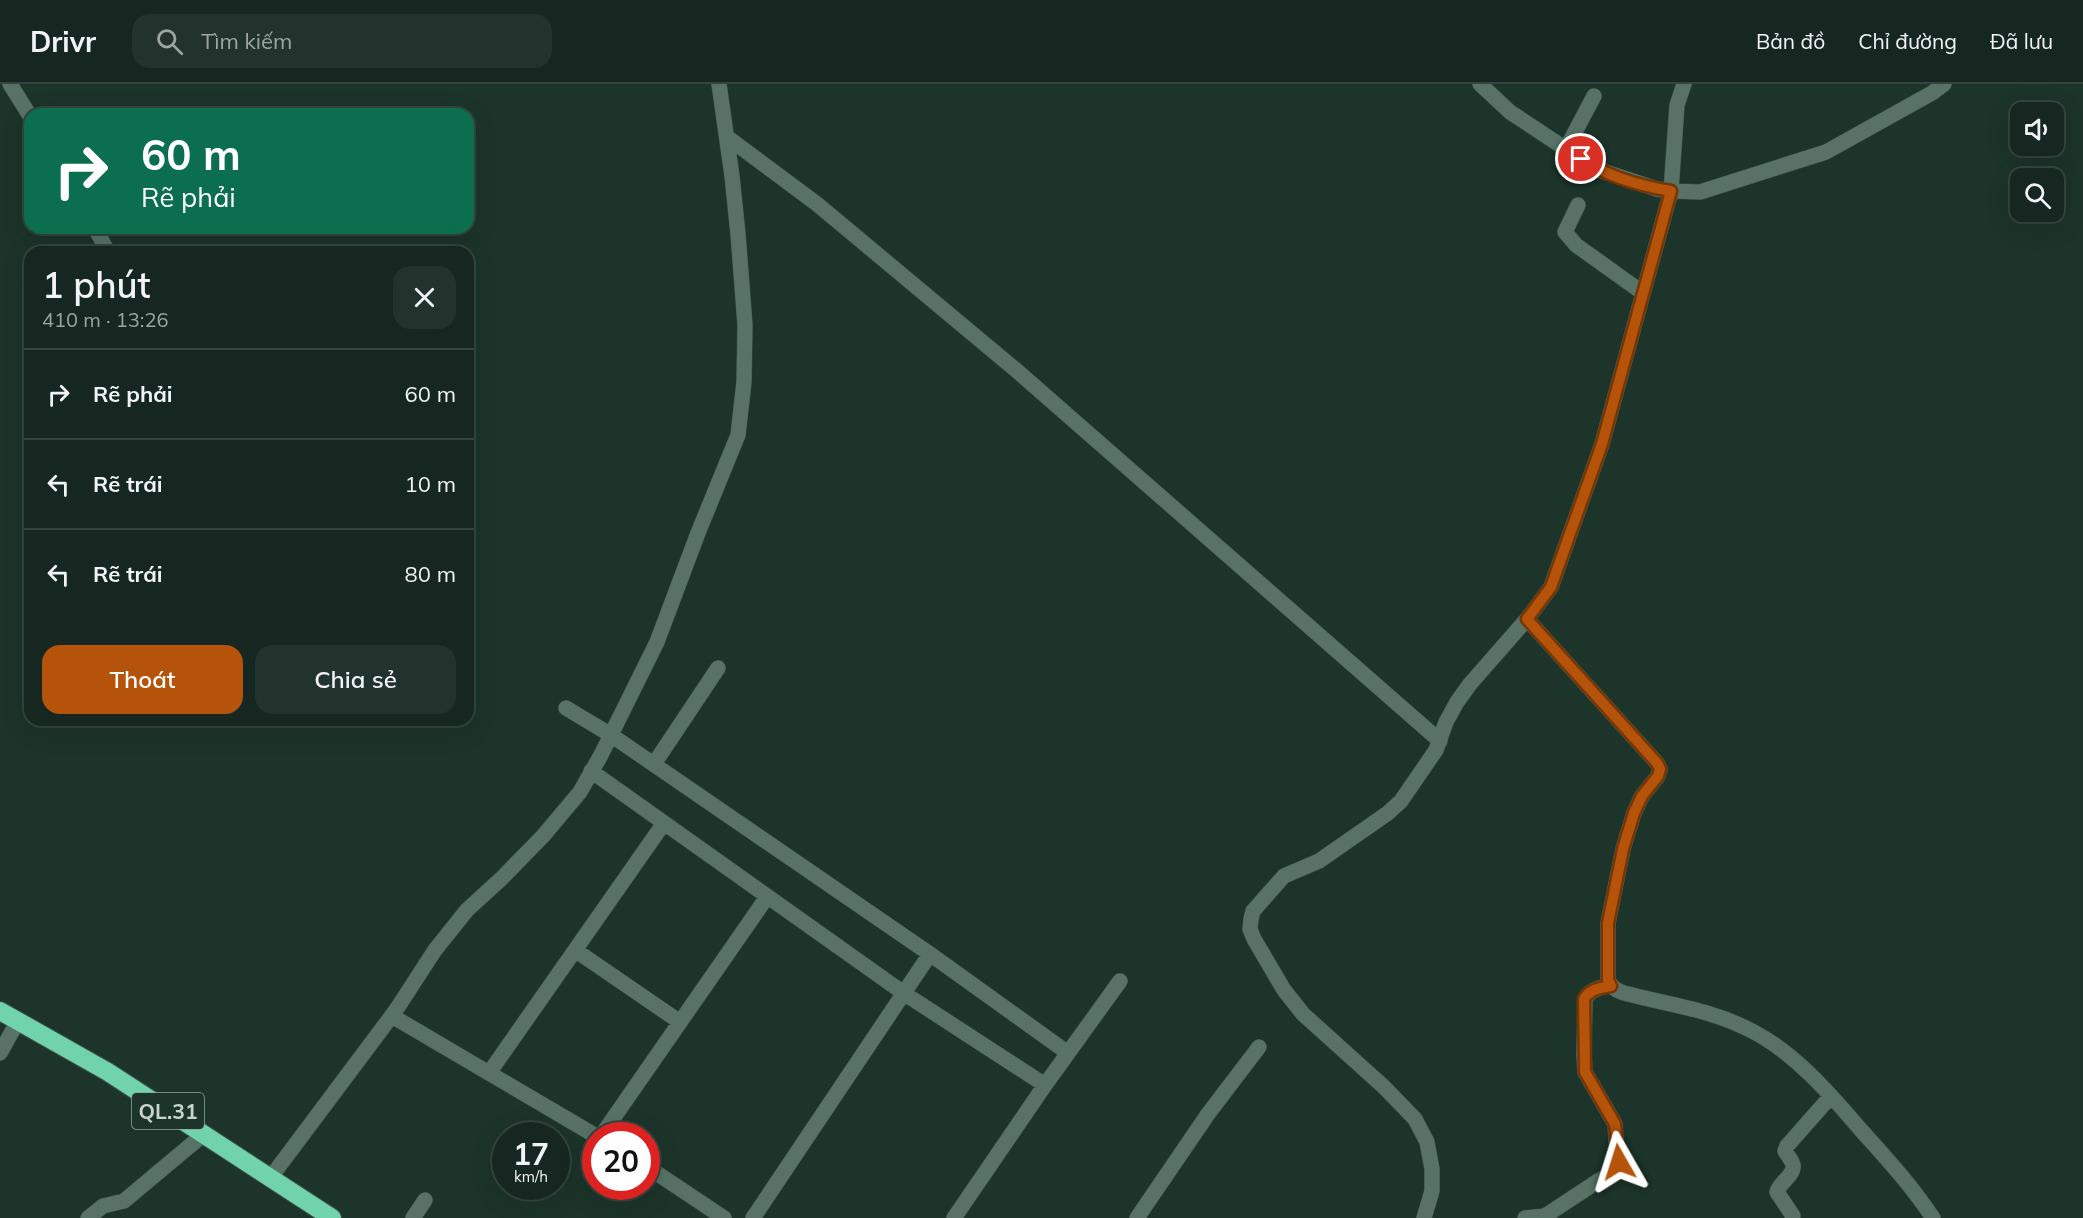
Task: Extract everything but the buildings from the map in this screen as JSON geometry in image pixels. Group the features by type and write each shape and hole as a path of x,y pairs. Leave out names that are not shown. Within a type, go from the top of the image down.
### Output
{"highway":[{"name":"QL.31","path":"0,1011 108,1072 332,1218"}],"street":[{"path":"10,84 25,108"},
{"path":"271,1177 392,1016 435,950 461,918 543,836 580,792 657,642 698,532 738,435 744,382 745,325 727,137 719,84"},
{"path":"1480,84 1510,112 1596,169 1657,189 1700,192 1826,152 1922,99 1944,84"},
{"path":"1424,1218 1432,1191 1432,1169 1427,1142 1415,1119 1384,1087 1303,1014 1284,990 1254,939 1250,929 1251,919 1253,911 1284,876 1319,861 1388,813 1401,801 1436,750 1446,722 1470,684 1527,619 1551,587 1602,444 1671,191 1677,105 1684,84"},
{"path":"1566,149 1594,96"},
{"path":"727,137 817,204 1016,370 1440,741"},
{"path":"1578,205 1565,232 1576,245 1643,292"},
{"path":"1527,619 1628,729 1660,769 1658,776 1642,796 1634,813 1623,849 1608,923 1608,980 1611,986 1624,993 1705,1011 1754,1032 1788,1054 1831,1096 1913,1188 1933,1218"},
{"path":"654,764 718,668"},
{"path":"566,708 654,764 930,954 1068,1053"},
{"path":"591,771 905,994 1045,1084"},
{"path":"489,1073 664,823"},
{"path":"611,1122 767,897"},
{"path":"575,950 680,1022"},
{"path":"753,1218 930,954"},
{"path":"954,1218 1045,1084 1120,981"},
{"path":"1525,1218 1545,1216 1614,1173 1618,1167 1615,1124 1585,1072 1584,1054 1584,999 1594,990 1611,986"},
{"path":"392,1016 582,1128"},
{"path":"0,1053 18,1021"},
{"path":"1137,1218 1208,1114 1259,1047"},
{"path":"1793,1216 1777,1192 1779,1186 1792,1171 1793,1164 1785,1151 1831,1096"},
{"path":"88,1218 103,1206 124,1201 204,1134"},
{"path":"660,1175 723,1218"},
{"path":"413,1218 425,1200"}],"route":[{"path":"1581,159 1596,169 1657,189 1671,191 1602,444 1551,587 1527,619 1623,723 1660,769 1658,776 1642,796 1634,813 1623,849 1608,923 1608,980 1611,986 1594,990 1584,999 1585,1072 1615,1124 1619,1162"}]}
